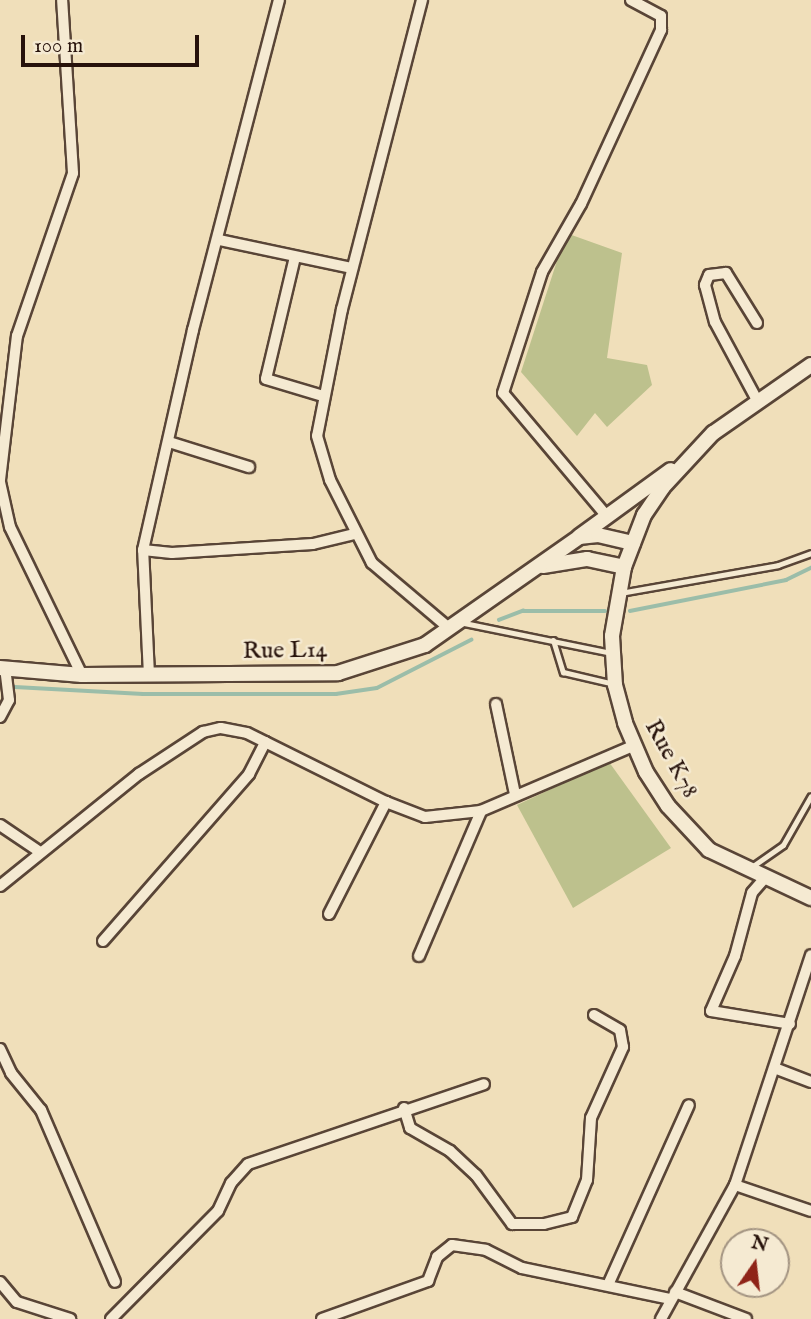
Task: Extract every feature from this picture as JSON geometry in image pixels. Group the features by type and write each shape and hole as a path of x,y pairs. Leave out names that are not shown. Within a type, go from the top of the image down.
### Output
{"street":[{"path":"62,0 73,173 18,336 0,481 4,518 82,675"},
{"path":"149,675 143,550 279,0"},
{"path":"422,0 352,268 323,396 319,449 354,534 383,575 455,625"},
{"path":"606,514 503,393 541,272 581,204 661,30 662,16 631,0"},
{"path":"219,240 352,268"},
{"path":"295,257 266,379 323,396"},
{"path":"757,323 726,273 709,275 705,285 715,322 758,402"},
{"path":"684,463 713,433 811,365"},
{"path":"169,442 249,467"},
{"name":"Rue L14","path":"2,668 82,675 338,673 414,651 543,566 606,514 684,463"},
{"name":"Rue K78","path":"684,463 652,503 633,543 617,593 612,653 615,684 633,746 680,822 709,849 764,879 811,898"},
{"path":"143,550 172,553 313,544 354,534"},
{"path":"579,537 598,535 633,543"},
{"name":"Rue L14","path":"543,566 587,559 624,567"},
{"path":"0,717 9,700 2,668"},
{"path":"496,704 515,794"},
{"path":"0,886 139,774 203,732 221,728 265,742 386,802 425,817 481,811 515,794 558,780 633,746"},
{"path":"103,941 249,774 265,742"},
{"path":"329,914 386,802"},
{"path":"419,956 481,811"},
{"path":"0,825 40,852"},
{"path":"764,879 752,893 735,956 711,1011 790,1024"},
{"path":"661,1319 735,1185 777,1069 811,955"},
{"path":"404,1108 410,1128 450,1150 467,1167 512,1224 544,1224 572,1217 587,1181 591,1118 623,1047 620,1031 594,1015"},
{"path":"0,1049 10,1073 41,1110 115,1282"},
{"path":"777,1069 811,1082"},
{"path":"111,1319 218,1211 231,1183 248,1164 404,1108 484,1084"},
{"path":"608,1285 689,1105"},
{"path":"735,1185 811,1211"},
{"path":"322,1319 428,1281 437,1257 452,1245 486,1250 522,1268 673,1295 746,1319"},
{"path":"0,1282 17,1302 70,1319"}],"lane":[{"path":"617,593 778,565 811,553"},
{"path":"455,625 553,640 612,653"},
{"path":"553,640 563,672 615,684"},
{"path":"747,870 783,845 811,796"}],"green space":[{"path":"566,233 622,253 607,358 647,365 652,385 607,427 595,413 577,436 521,372"},
{"path":"609,762 671,848 573,908 517,805"}],"waterway":[{"path":"630,611 786,580 811,568"},
{"path":"499,620 523,611 605,611"},
{"path":"15,687 143,694 336,694 377,688 471,640"}]}
